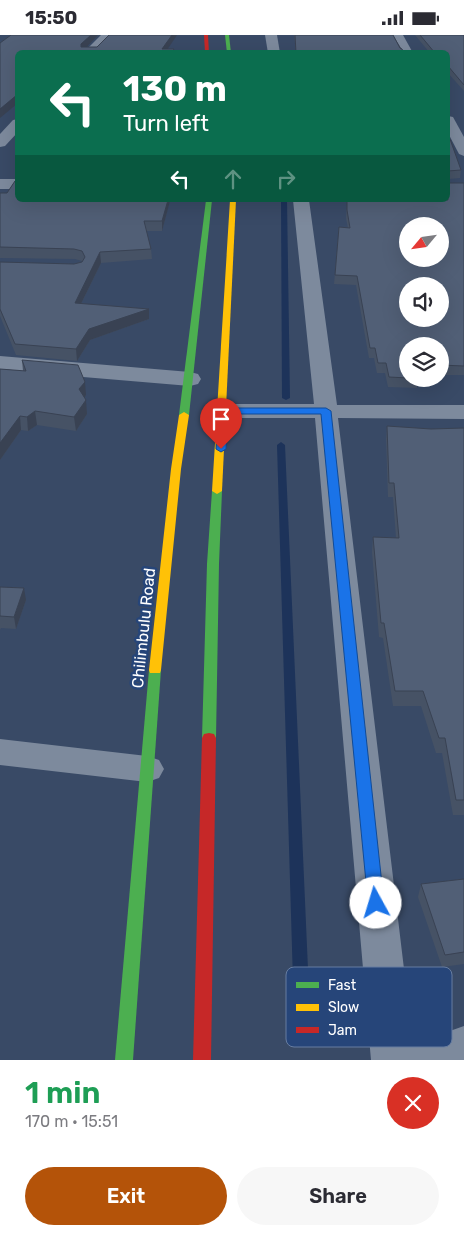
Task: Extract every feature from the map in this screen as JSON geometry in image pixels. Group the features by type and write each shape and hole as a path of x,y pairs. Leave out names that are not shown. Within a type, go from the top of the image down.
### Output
{"main road":[{"path":"206,35 206,50"},
{"path":"227,35 229,50"},
{"name":"Chilimbulu Road","path":"124,1060 155,667 176,469 190,379 209,202"},
{"path":"202,1060 213,564 223,411 233,202"}],"street":[{"path":"92,50 108,35"},
{"path":"271,35 274,50"},
{"path":"397,35 405,50"},
{"path":"450,124 464,151"},
{"path":"0,143 15,126"},
{"path":"0,184 15,184"},
{"path":"301,202 326,411 383,967"},
{"path":"0,363 190,379"},
{"path":"223,411 464,412"},
{"path":"0,752 147,769"},
{"path":"392,1047 393,1060"},
{"path":"426,1060 464,1047"}],"building":[{"path":"11,35 91,35 81,44 81,47 97,47 109,35 172,35 162,49 174,49 15,50 15,96 0,109 0,43"},
{"path":"295,35 393,35 402,50 296,50"},
{"path":"420,35 464,35 464,85 450,68 450,50 432,50"},
{"path":"450,139 461,170 450,171"},
{"path":"15,181 15,202 167,202 162,221 144,221 151,249 100,252 75,303 149,309 89,329 76,349 15,344 0,309 0,262 74,264 82,262 85,257 82,251 74,249 0,247 0,193 7,193"},
{"path":"450,183 464,183 464,366 449,365 449,337 399,337 399,378 389,377 386,363 378,363 375,348 370,348 357,276 335,275 339,227 350,228 347,202 450,202"},
{"path":"22,360 78,365 85,382 79,389 86,400 74,417 35,411 27,417 20,416 0,443 0,369 26,371"},
{"path":"387,426 431,429 464,428 464,800 456,800 445,738 439,738 423,691 395,691 384,623 381,623 373,537 399,538 394,483 389,483"},
{"path":"0,587 24,588 14,617 0,616"},
{"path":"464,879 464,952 445,955 421,884"}],"waterway":[{"path":"284,202 286,398"},
{"path":"281,445 300,967"}],"traffic: fast":[{"path":"227,35 229,50"},
{"path":"184,415 209,202"},
{"path":"209,738 213,564 217,491"},
{"path":"124,1060 155,670"}],"traffic: slow":[{"path":"217,491 233,202"},
{"path":"155,670 176,469 184,415"}],"traffic: jam":[{"path":"206,35 207,50"},
{"path":"202,1060 209,738"}],"route":[{"path":"221,449 223,411 326,411 376,903"}]}
